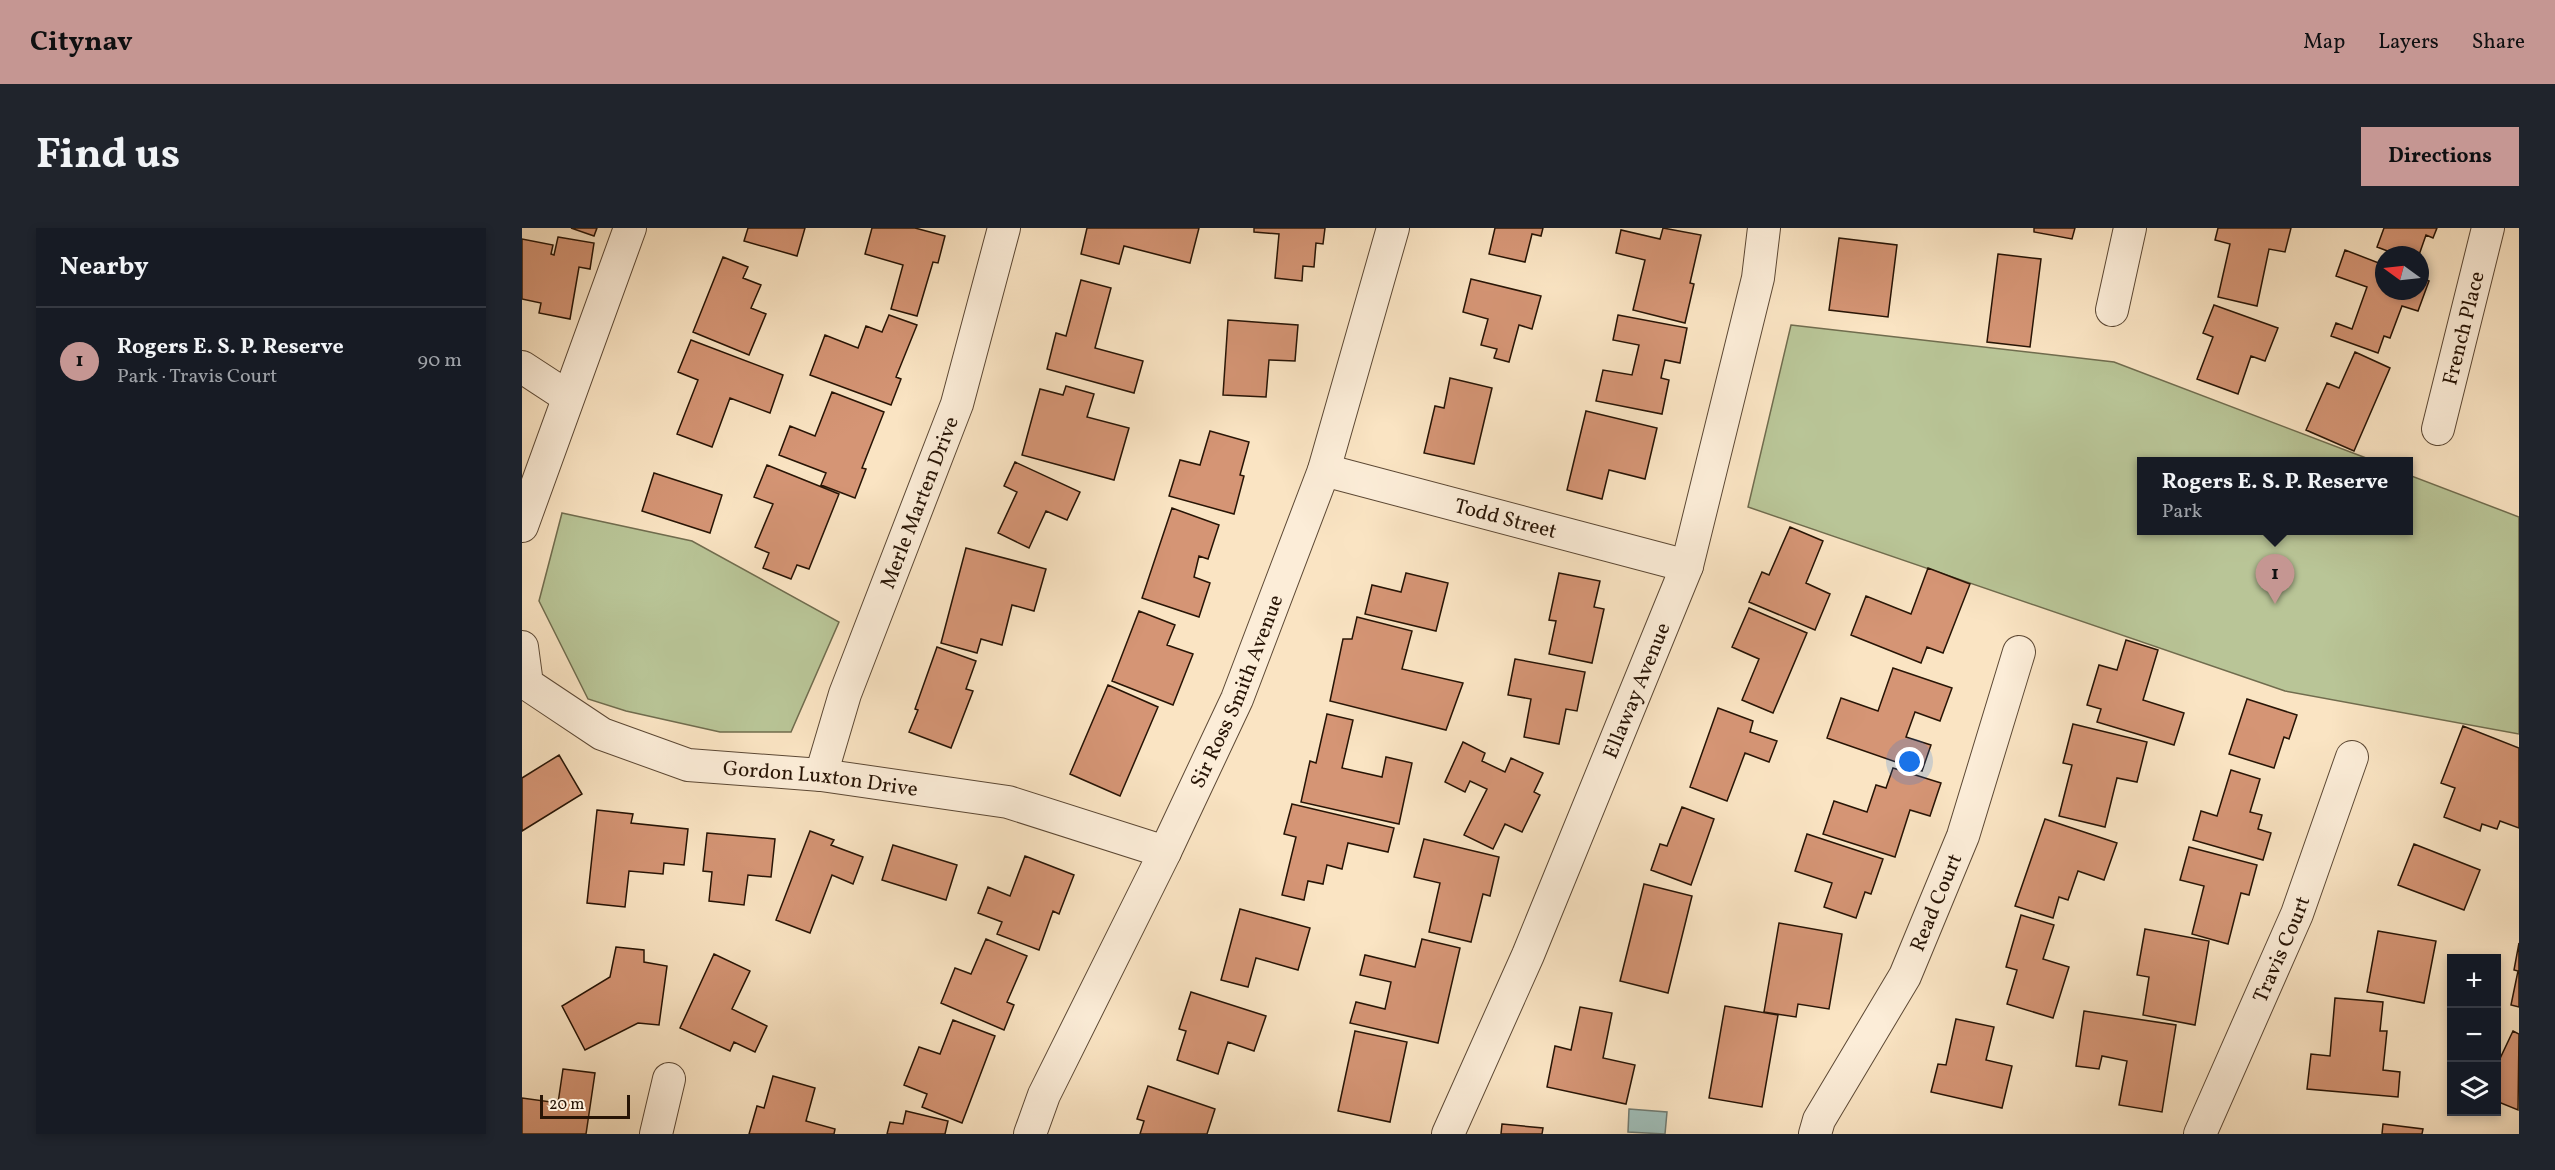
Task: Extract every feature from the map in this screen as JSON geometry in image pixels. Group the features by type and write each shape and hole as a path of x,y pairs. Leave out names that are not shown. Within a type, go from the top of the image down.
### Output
{"street":[{"path":"522,526 630,228"},
{"name":"Merle Marten Drive","path":"821,775 845,694 957,404 1004,228"},
{"name":"Sir Ross Smith Avenue","path":"1030,1134 1044,1095 1165,852 1237,699 1324,470 1393,228"},
{"name":"Ellaway Avenue","path":"1448,1134 1528,955 1687,566 1758,278 1764,228"},
{"path":"2112,310 2130,228"},
{"name":"French Place","path":"2439,429 2488,228"},
{"path":"522,367 568,397"},
{"name":"Todd Street","path":"1324,470 1687,566"},
{"name":"Gordon Luxton Drive","path":"522,647 525,686 602,734 688,765 821,775 1008,802 1165,852"},
{"name":"Read Court","path":"1815,1134 1819,1120 1905,976 1963,836 2019,652"},
{"name":"Travis Court","path":"2200,1134 2297,914 2352,757"},
{"path":"656,1134 669,1079"}],"green space":[{"path":"1791,325 2114,362 2363,457 2137,457 2137,535 2413,535 2413,477 2519,517 2519,734 2285,691 1748,507"},
{"path":"562,513 692,541 839,622 791,732 720,732 626,711 588,699 539,601"}],"water":[{"path":"1629,1109 1667,1112 1665,1134 1628,1132"}],"building":[{"path":"571,228 597,228 594,236"},
{"path":"748,228 805,228 797,256 744,241"},
{"path":"872,228 915,228 945,236 938,263 933,262 917,316 891,309 903,265 865,254"},
{"path":"1087,228 1199,228 1190,263 1124,246 1119,264 1081,254"},
{"path":"1254,228 1325,228 1323,244 1316,243 1314,267 1303,266 1302,281 1275,278 1279,234 1254,232"},
{"path":"1495,228 1543,228 1541,236 1532,234 1525,262 1489,254"},
{"path":"1663,228 1701,235 1690,283 1694,284 1685,323 1633,310 1645,260 1616,253 1621,230 1660,239"},
{"path":"2034,228 2075,228 2072,239 2034,232"},
{"path":"2218,228 2291,228 2285,252 2269,249 2257,306 2218,297 2230,244 2215,240"},
{"path":"2384,228 2437,228 2433,238 2426,235 2422,246 2377,246"},
{"path":"558,237 594,243 590,269 579,267 570,319 539,313 541,303 522,299 522,239 553,245 551,254 554,255"},
{"path":"1839,238 1897,245 1888,317 1829,310"},
{"path":"2345,250 2375,262 2375,300 2422,300 2418,311 2402,306 2390,338 2384,336 2378,353 2331,336 2336,323 2352,329 2367,287 2336,276"},
{"path":"1998,254 2041,259 2030,347 1987,342"},
{"path":"723,257 748,267 743,278 761,285 751,308 766,314 749,355 693,332"},
{"path":"1471,279 1541,296 1532,329 1519,325 1509,362 1494,358 1497,349 1481,345 1488,319 1463,312"},
{"path":"1081,280 1111,288 1095,348 1143,361 1134,393 1047,369 1056,333 1066,336"},
{"path":"2214,305 2278,328 2265,361 2251,356 2238,394 2197,379 2213,337 2203,333"},
{"path":"889,315 917,325 896,377 901,379 891,405 810,375 825,335 858,348 866,326 882,332"},
{"path":"1618,315 1687,328 1680,363 1665,360 1661,378 1669,380 1662,414 1596,401 1603,370 1632,375 1639,345 1613,340"},
{"path":"1228,320 1298,325 1295,361 1269,360 1266,397 1223,395"},
{"path":"691,340 783,375 770,413 730,398 712,447 677,434 698,380 678,372"},
{"path":"2355,352 2390,368 2354,451 2306,430 2327,383 2339,388"},
{"path":"1450,378 1492,388 1474,464 1424,453 1435,406 1444,408"},
{"path":"1066,386 1094,394 1087,417 1129,428 1114,480 1022,455 1040,389 1063,395"},
{"path":"832,392 884,412 862,468 866,469 855,498 821,485 826,473 779,455 790,426 815,436"},
{"path":"1586,411 1657,428 1645,479 1609,470 1602,499 1567,490"},
{"path":"1210,431 1249,442 1240,475 1244,476 1234,514 1169,496 1180,460 1200,465"},
{"path":"1015,462 1080,492 1067,520 1046,511 1029,548 998,533 1017,492 1004,486"},
{"path":"767,465 839,494 809,569 797,565 791,579 763,568 769,553 755,547 773,504 754,497"},
{"path":"654,473 722,495 710,533 642,511"},
{"path":"1172,508 1219,525 1208,559 1199,556 1194,577 1210,583 1199,617 1142,598"},
{"path":"1790,527 1823,541 1806,583 1830,594 1815,630 1749,602 1762,572 1769,575"},
{"path":"966,548 1046,569 1034,611 1012,605 1002,645 981,639 977,653 941,643"},
{"path":"1928,568 1970,584 1943,653 1927,647 1921,663 1851,635 1866,596 1911,614"},
{"path":"1406,573 1448,583 1436,631 1365,614 1372,585 1401,592"},
{"path":"1559,573 1600,581 1594,607 1604,609 1592,663 1549,654 1556,621 1549,620"},
{"path":"1749,608 1807,633 1773,713 1742,700 1759,659 1732,647"},
{"path":"1139,611 1175,625 1167,645 1193,654 1173,705 1112,681"},
{"path":"1357,617 1412,631 1402,669 1463,683 1446,730 1330,701 1343,639 1352,639"},
{"path":"2126,640 2158,650 2143,700 2184,713 2174,745 2097,722 2101,709 2087,705 2099,665 2117,670"},
{"path":"937,647 976,661 966,689 973,691 951,748 909,732"},
{"path":"1515,659 1585,672 1577,711 1566,709 1559,744 1524,737 1531,699 1508,695"},
{"path":"1893,668 1952,688 1940,721 1915,712 1906,737 1931,745 1922,771 1827,738 1841,698 1878,711"},
{"path":"1108,685 1158,707 1120,796 1070,774"},
{"path":"2247,699 2297,715 2289,739 2284,737 2274,768 2229,754"},
{"path":"1718,708 1753,721 1750,732 1777,741 1769,762 1745,753 1727,801 1690,787"},
{"path":"1327,714 1353,720 1342,768 1382,777 1386,757 1412,763 1399,824 1301,802 1310,761 1316,763"},
{"path":"2073,724 2147,742 2137,782 2117,778 2105,827 2059,816 2072,765 2063,763"},
{"path":"2463,726 2519,748 2519,828 2500,821 2497,829 2482,824 2480,831 2444,817 2455,788 2441,783"},
{"path":"1463,742 1485,753 1482,761 1505,772 1511,758 1543,773 1534,792 1540,795 1522,832 1505,824 1493,849 1464,835 1487,789 1470,781 1465,792 1445,782"},
{"path":"559,755 582,794 522,831 522,778"},
{"path":"1893,768 1941,783 1930,816 1910,810 1895,857 1823,834 1834,801 1867,812 1876,785 1886,788"},
{"path":"2231,770 2260,779 2250,812 2262,815 2258,829 2271,833 2263,860 2193,840 2201,811 2217,816"},
{"path":"1292,804 1394,828 1388,852 1348,843 1342,869 1327,865 1323,884 1308,881 1304,900 1282,895 1296,837 1284,834"},
{"path":"1682,807 1714,819 1691,885 1651,870 1660,844 1667,846"},
{"path":"597,810 633,814 631,823 688,829 684,865 664,863 663,874 629,871 625,907 587,903"},
{"path":"2045,819 2117,843 2104,880 2078,871 2068,900 2059,897 2053,918 2015,906"},
{"path":"810,831 834,840 831,845 863,857 853,884 832,875 810,933 776,920"},
{"path":"707,833 775,839 771,877 748,875 744,905 709,901 712,872 703,871"},
{"path":"1807,834 1883,859 1871,894 1865,892 1856,918 1824,907 1832,883 1795,871"},
{"path":"1424,839 1499,857 1490,896 1483,894 1471,942 1429,932 1440,883 1414,877"},
{"path":"2414,844 2480,870 2464,910 2398,885"},
{"path":"893,845 957,865 946,900 882,880"},
{"path":"2189,847 2257,865 2249,895 2241,893 2228,944 2192,934 2204,886 2180,880"},
{"path":"1025,856 1074,875 1059,914 1053,911 1039,950 997,934 1002,922 978,913 988,887 1010,896"},
{"path":"1644,884 1692,896 1668,993 1620,981"},
{"path":"1240,909 1310,928 1298,970 1256,958 1248,987 1221,980"},
{"path":"2021,915 2054,925 2043,959 2069,967 2053,1018 2007,1004 2017,970 2006,967"},
{"path":"1779,923 1842,934 1829,1009 1798,1004 1796,1017 1764,1012"},
{"path":"2145,929 2209,941 2195,1025 2143,1015 2149,977 2137,975"},
{"path":"2378,931 2436,941 2424,1003 2367,992"},
{"path":"986,939 1027,956 1007,1002 1014,1005 1004,1030 941,1003 955,968 971,974"},
{"path":"1422,939 1460,948 1438,1043 1350,1023 1356,1002 1385,1009 1391,982 1360,975 1365,955 1415,967"},
{"path":"2519,943 2519,1007 2511,1005 2518,971 2514,970"},
{"path":"616,947 644,950 644,962 667,966 659,1025 638,1023 585,1050 562,1006 610,977"},
{"path":"714,954 750,971 732,1009 767,1026 755,1052 734,1042 730,1051 680,1028"},
{"path":"1191,992 1266,1016 1254,1051 1228,1042 1218,1074 1177,1060 1186,1031 1179,1029"},
{"path":"2335,998 2383,1002 2380,1031 2387,1031 2383,1070 2400,1072 2398,1097 2307,1089 2311,1054 2330,1056"},
{"path":"1725,1006 1778,1015 1762,1107 1709,1098"},
{"path":"1580,1007 1612,1013 1603,1058 1635,1065 1626,1104 1547,1087 1555,1046 1571,1050"},
{"path":"2084,1011 2176,1025 2162,1112 2119,1105 2127,1061 2102,1056 2099,1069 2076,1066"},
{"path":"1956,1019 1994,1027 1986,1060 2012,1066 2002,1108 1931,1092 1938,1064 1946,1065"},
{"path":"953,1020 995,1036 962,1123 922,1107 927,1094 904,1085 919,1047 940,1054"},
{"path":"1355,1031 1407,1042 1390,1122 1338,1111"},
{"path":"2513,1031 2519,1034 2518,1110 2501,1103 2501,1056"},
{"path":"563,1069 595,1073 586,1134 522,1134 522,1098 558,1103"},
{"path":"773,1076 815,1088 806,1121 835,1129 834,1134 749,1134 757,1106 764,1108"},
{"path":"1148,1086 1215,1109 1207,1134 1140,1134 1144,1121 1137,1119"},
{"path":"906,1111 948,1121 945,1134 887,1134 890,1122 903,1124"},
{"path":"1502,1124 1543,1128 1542,1134 1501,1134"},
{"path":"2383,1124 2423,1129 2422,1134 2382,1134"}],"place":[{"name":"Rogers E. S. P. Reserve","path":"2275,604"}]}
